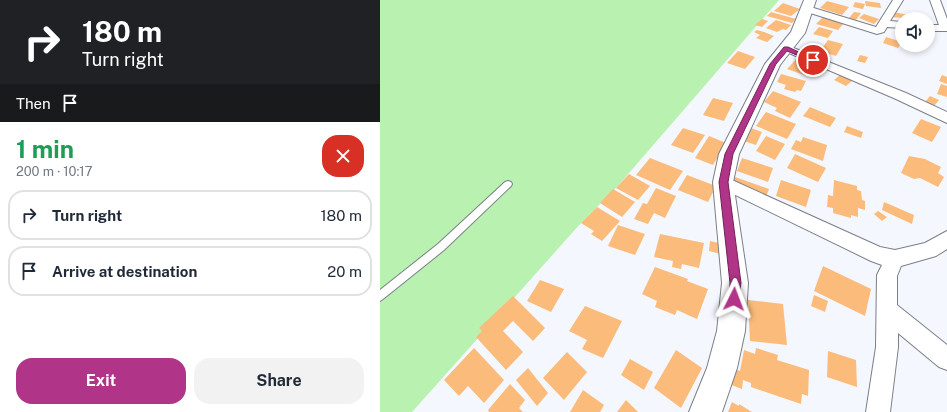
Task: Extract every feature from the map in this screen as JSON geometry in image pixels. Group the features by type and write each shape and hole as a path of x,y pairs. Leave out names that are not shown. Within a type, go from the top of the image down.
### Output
{"street":[{"path":"705,412 711,400 722,368 731,331 735,283 723,182 729,154 773,64 798,33 809,5 877,31 880,30 898,0"},
{"path":"935,0 946,28 935,28"},
{"path":"883,24 895,25"},
{"path":"786,48 901,96 947,118"},
{"path":"723,182 878,255 895,259 929,250 947,239"},
{"path":"878,412 887,347 888,275 895,259"},
{"path":"887,310 947,359"}],"lane":[{"path":"380,296 441,247 508,184"}],"green space":[{"path":"380,0 779,0 616,188 581,223 412,412 380,412"}],"building":[{"path":"827,1 849,7 842,15 820,8"},
{"path":"865,1 880,3 881,8 866,6"},
{"path":"855,2 865,4 863,9 853,7"},
{"path":"783,3 800,9 791,16 774,11"},
{"path":"771,12 796,19 792,23 767,16"},
{"path":"854,12 861,13 856,20 849,18"},
{"path":"893,12 895,12 895,17 892,17"},
{"path":"864,14 879,19 874,24 859,18"},
{"path":"823,17 844,23 838,30 816,24"},
{"path":"762,19 768,21 762,27 755,25"},
{"path":"776,20 791,25 786,30 783,29 777,32 766,28"},
{"path":"819,27 833,31 828,38 813,34"},
{"path":"757,30 774,36 767,42 756,38 760,35 754,32"},
{"path":"886,37 895,40 895,47 883,43"},
{"path":"828,40 843,44 836,56 820,51"},
{"path":"738,51 755,57 745,69 727,63"},
{"path":"800,55 822,63 810,77 787,69"},
{"path":"860,55 868,57 865,63 857,61"},
{"path":"781,74 806,81 801,91 797,90 795,92 784,89 786,85 777,82"},
{"path":"841,74 853,80 846,86 834,80"},
{"path":"942,75 947,77 947,84 939,81"},
{"path":"941,84 947,86 947,97 937,94"},
{"path":"773,91 801,102 790,118 775,111 777,108 764,102"},
{"path":"930,96 939,100 934,106 925,102"},
{"path":"713,98 733,103 724,121 703,115"},
{"path":"810,107 836,118 830,127 803,116"},
{"path":"766,112 796,124 787,139 756,126"},
{"path":"921,119 941,127 932,142 912,133"},
{"path":"847,126 863,132 861,138 844,132"},
{"path":"683,128 705,135 693,153 671,145"},
{"path":"751,128 762,132 756,145 744,141"},
{"path":"709,136 726,143 713,165 695,158"},
{"path":"766,136 785,144 775,160 756,151"},
{"path":"803,137 827,145 823,161 791,149 796,140 801,142"},
{"path":"795,154 826,168 818,182 787,168"},
{"path":"909,156 925,159 941,167 938,173 944,177 938,187 920,178 914,179 901,173"},
{"path":"650,158 683,171 670,190 636,175"},
{"path":"742,158 773,168 768,182 737,171"},
{"path":"629,174 650,186 638,200 616,188"},
{"path":"687,175 716,186 708,202 678,190"},
{"path":"735,177 769,189 766,197 732,185"},
{"path":"781,180 811,190 806,207 776,196"},
{"path":"834,180 857,186 857,190 861,191 862,200 865,201 865,210 858,208 858,217 851,215 851,218 833,213 833,208 827,207 828,195 833,196"},
{"path":"656,188 676,196 665,218 654,213 648,224 634,219 643,203 647,204"},
{"path":"613,189 635,202 622,217 600,203"},
{"path":"884,202 914,215 912,224 882,210"},
{"path":"597,207 620,221 602,241 591,234 594,231 581,223"},
{"path":"878,211 887,217 882,221 874,214"},
{"path":"618,225 645,234 635,255 608,246"},
{"path":"660,234 704,243 699,268 682,264 681,269 672,267 673,261 654,257"},
{"path":"710,241 723,244 721,254 709,251"},
{"path":"823,266 871,289 865,316 814,291"},
{"path":"655,267 688,279 687,281 708,289 697,319 677,310 675,315 655,307 657,301 642,294"},
{"path":"540,280 564,289 551,312 527,301"},
{"path":"814,295 828,301 825,312 811,306"},
{"path":"513,296 545,328 533,341 513,321 503,331 523,352 506,370 476,337 482,331 479,328"},
{"path":"748,300 783,304 787,345 750,341"},
{"path":"585,306 622,321 603,358 582,349 587,340 569,331"},
{"path":"474,348 504,380 484,403 468,386 459,396 444,380"},
{"path":"756,348 778,355 777,360 809,370 808,396 802,394 801,404 751,387 751,383 743,380 742,389 729,384 733,368 740,371 744,350 755,354"},
{"path":"676,350 702,368 681,408 654,388"},
{"path":"828,351 856,360 857,387 827,377"},
{"path":"567,352 587,372 564,400 543,378"},
{"path":"630,359 653,372 644,390 621,375"},
{"path":"528,368 548,393 537,406 516,380"},
{"path":"510,384 525,400 519,408 523,412 489,412 488,410"},
{"path":"583,390 604,405 600,412 570,412"},
{"path":"626,400 638,412 617,412"},
{"path":"732,402 739,406 739,404 752,412 728,412"}],"route":[{"path":"734,299 735,283 723,182 729,154 773,64 786,48 813,60"}]}
